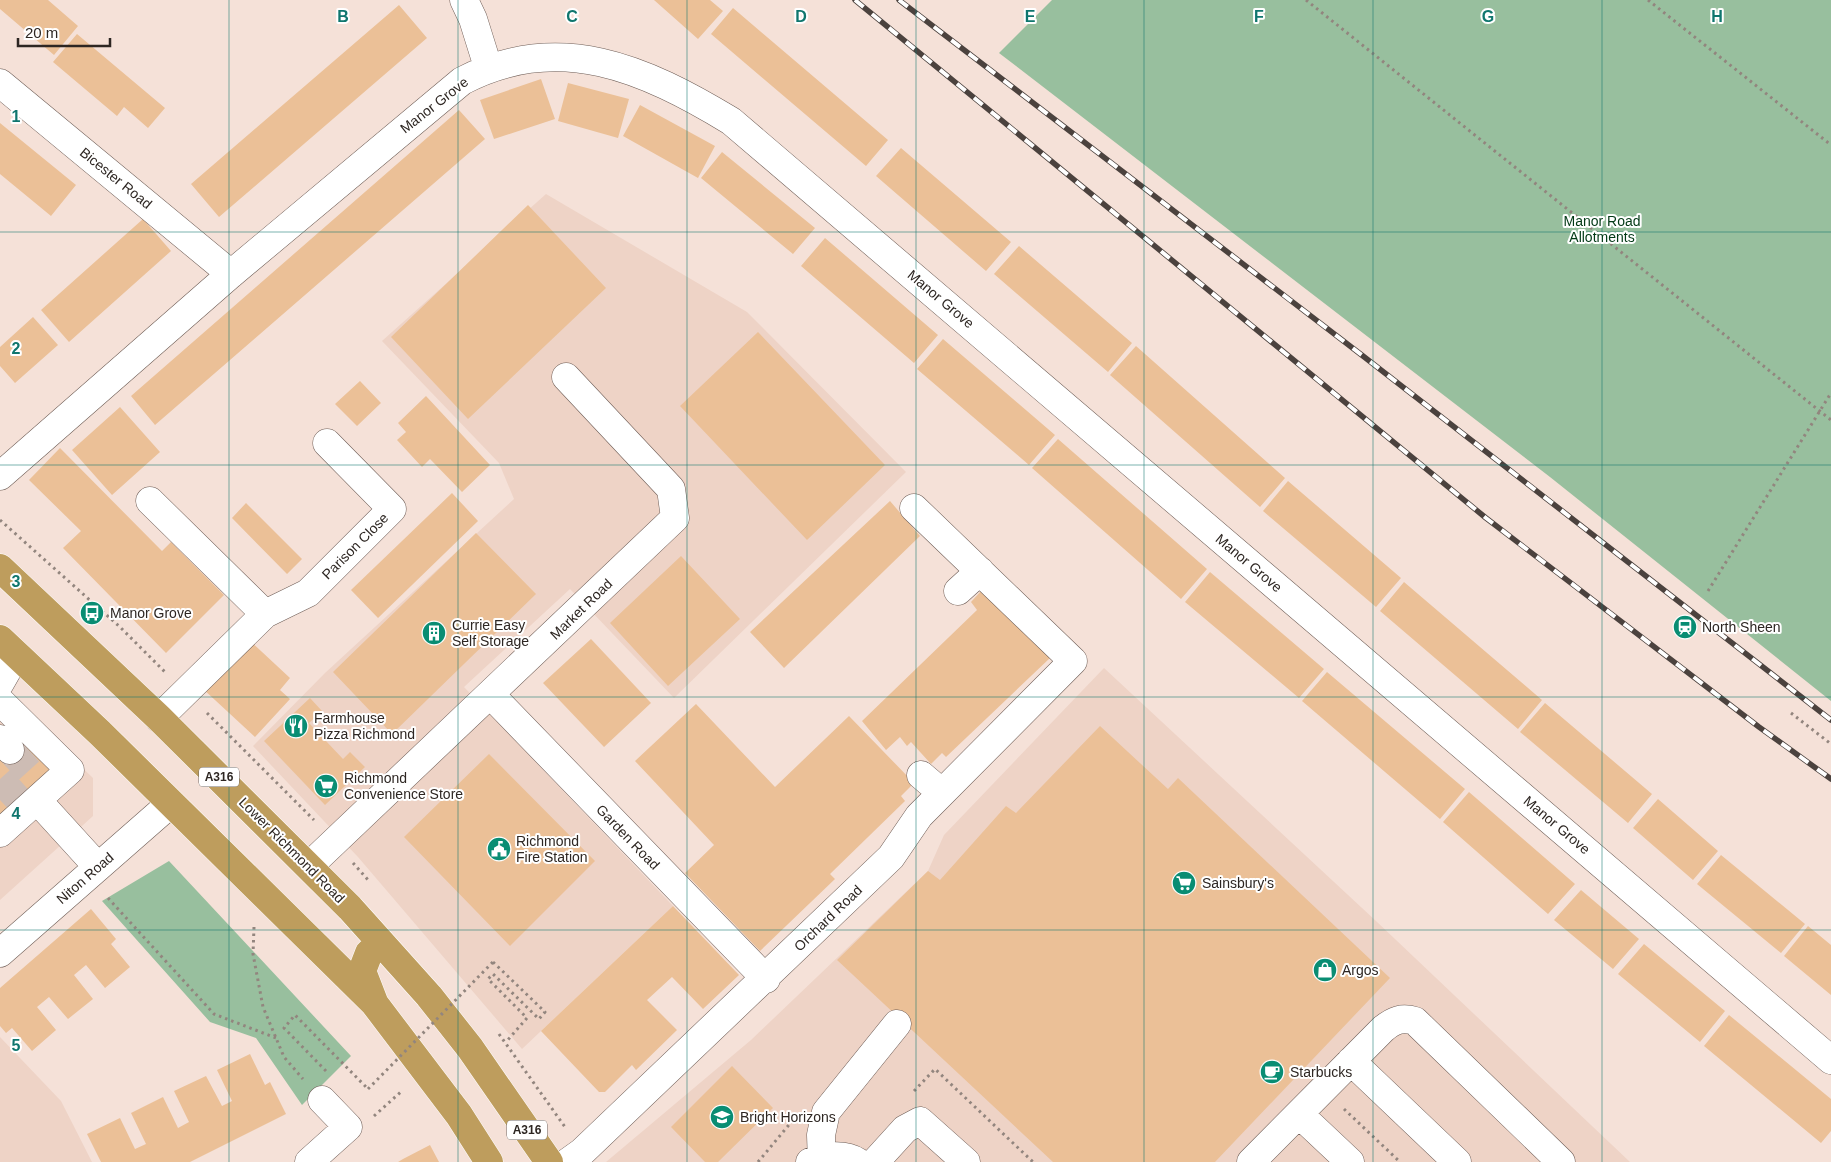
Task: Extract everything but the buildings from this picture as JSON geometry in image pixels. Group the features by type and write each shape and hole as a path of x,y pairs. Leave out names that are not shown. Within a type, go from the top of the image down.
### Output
{"highway":[{"name":"Lower Richmond Road","path":"0,568 159,718 309,866 381,943 429,996 470,1048 549,1162"},
{"path":"8,647 100,733 374,1003 459,1115 489,1162"},
{"path":"374,1003 362,971 369,953 381,943"}],"street":[{"path":"464,0 473,19 488,68"},
{"name":"Manor Grove","path":"0,476 231,274 462,81 488,68 507,62 545,56 593,60 654,80 689,95 731,121 1831,1060"},
{"name":"Bicester Road","path":"0,83 231,274"},
{"name":"Market Road","path":"309,866 420,758 491,695 675,518 671,489 566,377"},
{"name":"Parison Close","path":"159,718 265,614 308,593 392,509 327,443"},
{"path":"150,501 265,614"},
{"path":"914,508 980,571 958,591"},
{"name":"Orchard Road","path":"568,1162 582,1152 766,979 891,857 919,816 941,792 1073,661 980,571"},
{"path":"0,683 8,647"},
{"name":"Garden Road","path":"491,695 766,979"},
{"path":"0,700 70,770 33,796 2,828"},
{"path":"921,775 941,792"},
{"path":"33,796 93,871"},
{"name":"Niton Road","path":"0,953 170,804"},
{"path":"1251,1162 1393,1021 1405,1018 1416,1021 1561,1162"},
{"path":"858,1162 839,1157 818,1160 822,1122 826,1112 897,1024"},
{"path":"1351,1062 1458,1162"},
{"path":"309,1162 348,1127 326,1088"},
{"path":"1299,1114 1350,1162"},
{"path":"875,1162 905,1129 920,1122 966,1162"}],"path":[{"path":"1306,0 1831,420"},
{"path":"1648,0 1831,145"},
{"path":"1708,591 1831,393"},
{"path":"1791,713 1831,744"},
{"path":"93,871 214,1014 276,1038"},
{"path":"254,926 253,954 263,1007 284,1057 326,1088"},
{"path":"326,1088 284,1028 295,1014 368,1089 493,962 545,1012 539,1019 493,974 488,979 527,1018 506,1042"},
{"path":"371,1118 407,1086"},
{"path":"1323,1090 1400,1162"},
{"path":"758,1162 780,1133 799,1114"}],"shaded area":[{"path":"546,194 747,312 906,472 674,698 570,589 464,687 673,906 522,1049 358,857 253,746 325,673 514,499 499,463 382,341"},
{"path":"1104,668 1376,921 1630,1162 606,1162 751,1040 928,871 944,835"},
{"path":"0,689 93,778 93,816 0,900"},
{"path":"0,1037 61,1101 92,1162 0,1162"}],"green space":[{"name":"Manor Road Allotments","path":"1052,0 1831,0 1831,701 1550,477 999,53"},
{"path":"169,861 351,1056 302,1105 256,1038 210,1022 102,901"}],"tunnel":[{"path":"10,750 38,781"},
{"path":"0,779 18,799"}],"railway":[{"path":"855,0 1486,518 1759,727 1831,779"},
{"path":"899,0 1363,356 1831,720"}],"place":[{"name":"Manor Grove","path":"92,613"},
{"name":"North Sheen","path":"1685,627"},
{"name":"Currie Easy Self Storage","path":"434,633"},
{"name":"Farmhouse Pizza Richmond","path":"296,726"},
{"name":"Richmond Convenience Store","path":"326,786"},
{"name":"Richmond Fire Station","path":"499,849"},
{"name":"Sainsbury's","path":"1184,883"},
{"name":"Argos","path":"1325,970"},
{"name":"Starbucks","path":"1272,1072"},
{"name":"Bright Horizons","path":"722,1117"}]}
